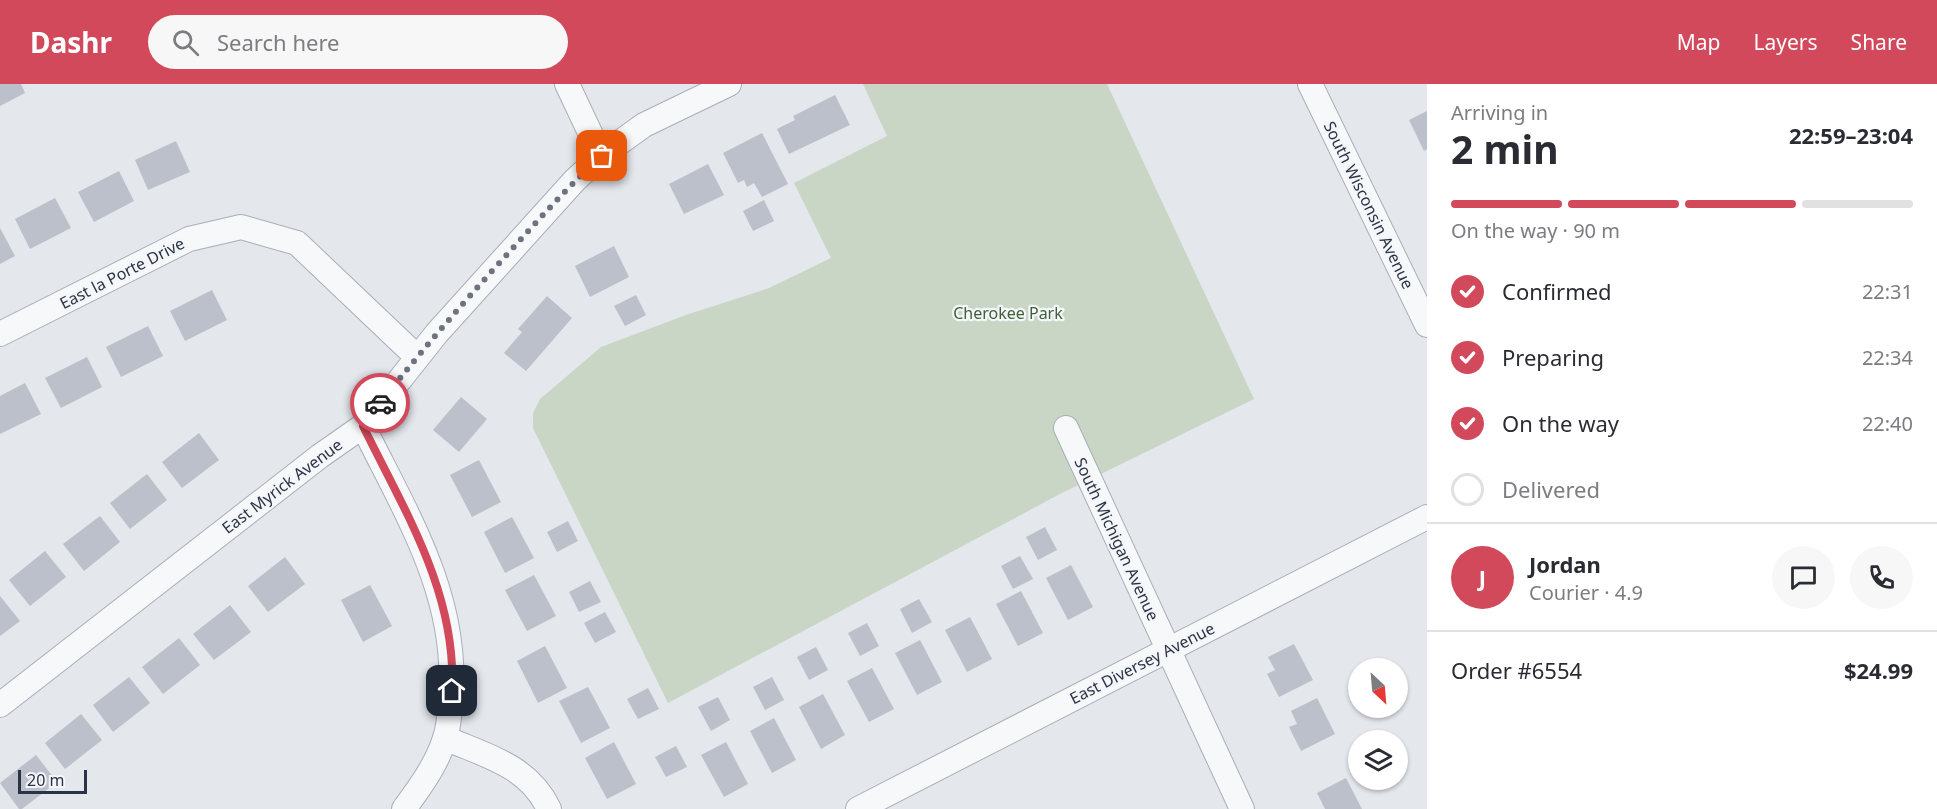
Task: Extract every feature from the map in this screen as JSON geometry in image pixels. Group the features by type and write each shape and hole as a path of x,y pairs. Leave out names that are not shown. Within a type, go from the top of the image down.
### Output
{"street":[{"path":"567,84 602,156"},
{"name":"East Myrick Avenue","path":"0,705 320,456 363,426 417,357 550,207 602,156 644,125 729,84"},
{"name":"South Wisconsin Avenue","path":"1310,84 1427,325"},
{"name":"East la Porte Drive","path":"0,334 189,239 242,227 297,243 417,357"},
{"path":"363,426 422,546 439,589 449,632 453,670 450,711 445,738 432,767 404,809"},
{"name":"South Michigan Avenue","path":"1066,428 1242,809"},
{"name":"East Diversey Avenue","path":"858,809 903,799 1168,650 1427,517"},
{"path":"445,738 519,771 532,784 549,809"}],"green space":[{"name":"Cherokee Park","path":"863,84 1107,84 1254,399 1060,494 668,703 533,428 533,413 540,399 601,347 686,315 769,288 831,258 794,183 887,136"}],"building":[{"path":"0,84 21,84 25,93 0,106"},
{"path":"835,95 850,125 789,154 777,129 795,120 793,116"},
{"path":"1427,111 1427,149 1424,151 1409,120"},
{"path":"762,133 788,184 762,197 754,183 747,187 744,180 738,183 723,153"},
{"path":"176,141 190,172 148,190 135,160"},
{"path":"708,164 724,195 684,214 669,184"},
{"path":"119,171 134,201 94,222 78,192"},
{"path":"55,198 71,228 30,249 15,219"},
{"path":"764,200 774,221 753,231 743,211"},
{"path":"0,228 15,256 0,264"},
{"path":"614,246 629,277 590,297 575,266"},
{"path":"212,290 227,320 185,341 170,311"},
{"path":"636,295 646,315 625,326 614,306"},
{"path":"547,296 572,318 526,371 504,353 522,332 518,329"},
{"path":"148,326 163,356 121,377 106,347"},
{"path":"87,357 102,387 61,408 45,378"},
{"path":"25,383 41,414 0,434 0,396"},
{"path":"461,397 487,419 459,452 433,430"},
{"path":"199,433 219,460 182,488 162,462"},
{"path":"479,460 501,502 472,517 450,475"},
{"path":"147,474 167,500 130,529 110,503"},
{"path":"100,516 120,542 84,571 63,544"},
{"path":"512,517 534,558 505,573 484,532"},
{"path":"568,521 578,541 557,552 547,532"},
{"path":"1045,527 1057,550 1038,560 1026,537"},
{"path":"45,551 66,577 30,606 9,580"},
{"path":"1020,556 1033,579 1013,589 1001,566"},
{"path":"285,557 305,584 268,612 248,586"},
{"path":"1071,565 1093,607 1068,620 1046,578"},
{"path":"534,575 556,616 527,631 505,590"},
{"path":"590,581 601,602 579,612 569,592"},
{"path":"370,585 392,626 363,642 341,600"},
{"path":"1021,591 1043,633 1018,646 996,604"},
{"path":"0,596 20,621 0,636"},
{"path":"919,599 932,622 912,633 900,609"},
{"path":"230,605 251,632 214,660 193,634"},
{"path":"605,612 616,632 595,643 584,623"},
{"path":"970,617 992,659 967,672 945,630"},
{"path":"867,623 879,646 860,656 848,633"},
{"path":"179,638 200,665 163,694 142,667"},
{"path":"920,640 942,682 917,695 895,653"},
{"path":"1294,644 1313,680 1279,697 1267,674 1275,670 1268,657"},
{"path":"545,646 567,688 538,703 517,661"},
{"path":"816,647 828,670 809,680 797,657"},
{"path":"872,668 894,709 869,722 847,681"},
{"path":"129,677 150,703 113,732 93,705"},
{"path":"772,677 784,700 765,710 753,687"},
{"path":"588,687 610,728 581,743 559,701"},
{"path":"648,688 659,709 638,719 627,699"},
{"path":"823,694 845,735 821,749 799,707"},
{"path":"718,697 730,720 711,731 698,707"},
{"path":"1317,698 1335,734 1301,751 1289,727 1297,724 1291,711"},
{"path":"81,714 102,740 65,769 45,743"},
{"path":"774,718 796,760 772,773 750,731"},
{"path":"614,742 636,784 607,799 585,758"},
{"path":"726,742 748,784 724,797 701,755"},
{"path":"676,746 687,767 666,777 655,757"},
{"path":"36,755 57,782 19,809 0,783"},
{"path":"1346,778 1348,790 1352,790 1362,809 1325,809 1317,793"}],"way so far":[{"path":"380,403 437,333 536,222 575,180 602,156"}],"route":[{"path":"380,403 363,426 422,546 439,589 449,632 453,670 452,691"}]}
